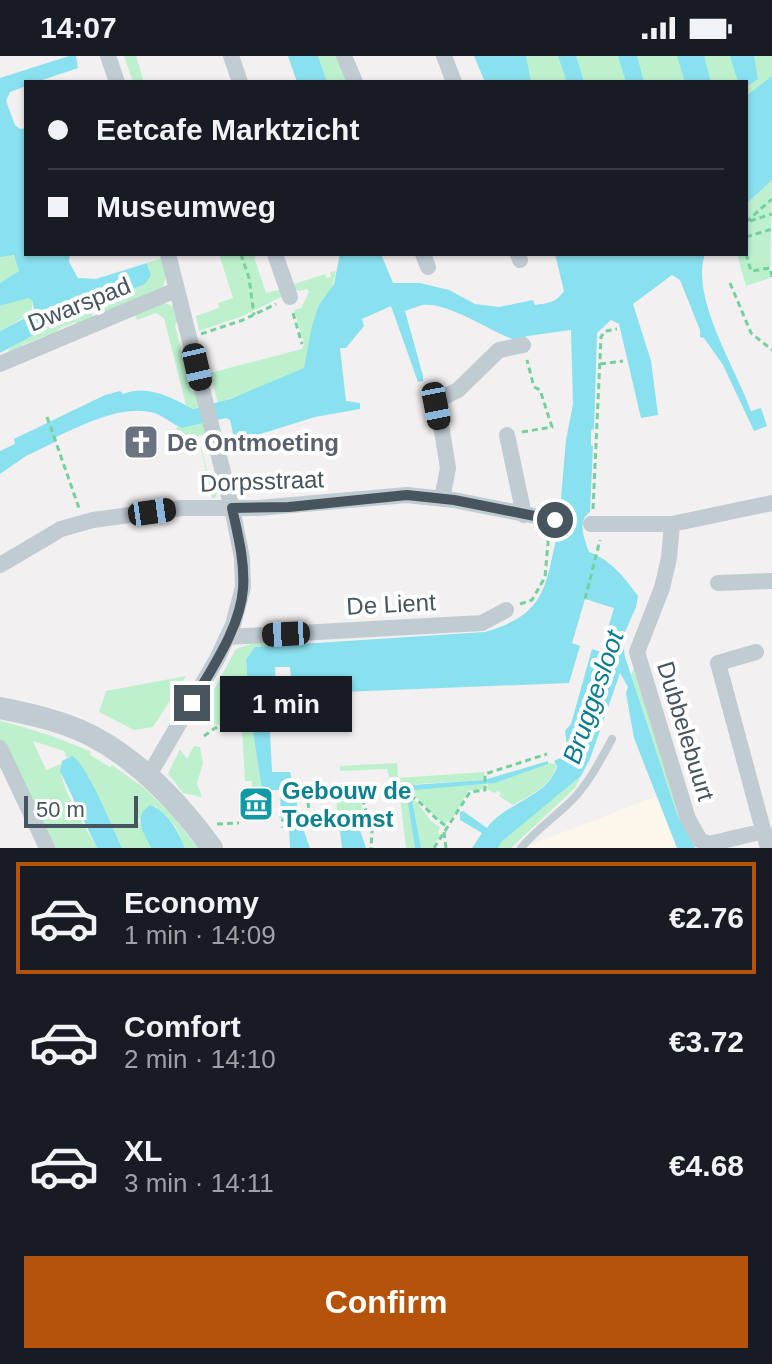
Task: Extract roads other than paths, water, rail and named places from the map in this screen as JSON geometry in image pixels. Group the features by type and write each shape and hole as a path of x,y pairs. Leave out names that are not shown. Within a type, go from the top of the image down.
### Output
{"street":[{"path":"108,56 116,80"},
{"path":"231,56 239,80"},
{"path":"344,56 354,80"},
{"path":"444,56 453,80"},
{"path":"149,775 172,740 227,637 238,612 243,587 242,558 232,508 168,256"},
{"path":"276,256 290,297"},
{"name":"Dwarspad","path":"0,364 176,290"},
{"path":"442,499 448,468 437,400 458,390 499,350 523,345"},
{"path":"507,435 524,515"},
{"name":"Dorpsstraat","path":"0,565 61,529 181,508 289,507 407,495 555,520"},
{"path":"595,528 672,524 772,503"},
{"name":"Dubbelebuurt","path":"672,524 662,588 637,652 688,819 700,840 709,844 766,840 718,663 756,652"},
{"path":"718,583 772,581"},
{"name":"De Lient","path":"227,637 482,623 506,610"},
{"path":"0,708 37,716 88,734 149,775 212,848"},
{"path":"0,748 47,848"}],"lane":[{"path":"521,848 547,820 570,803 612,739"}],"water":[{"path":"76,56 78,68 42,80 24,80 24,87 10,92 6,101 15,125 24,128 24,256 70,256 69,262 78,278 96,279 147,263 151,275 145,284 75,313 0,353 0,331 29,316 34,309 32,300 28,298 0,306 0,283 19,271 14,255 0,257 0,78"},
{"path":"288,56 318,56 326,80 296,80"},
{"path":"474,56 526,56 531,80 484,80"},
{"path":"558,56 576,56 583,80 566,80"},
{"path":"618,56 637,56 643,80 625,80"},
{"path":"677,56 704,56 710,80 684,80"},
{"path":"730,56 754,56 758,79 748,86 748,80 737,80"},
{"path":"772,76 772,180 748,202 748,94"},
{"name":"Bruggesloot","path":"340,256 382,256 393,283 420,283 449,290 475,304 499,307 533,300 535,305 551,302 564,291 555,256 705,256 702,272 709,312 751,411 761,408 767,426 754,431 723,365 704,338 700,337 680,280 672,275 633,304 651,361 658,415 641,418 619,324 611,320 597,333 590,512 583,525 589,552 610,564 638,596 622,639 625,657 677,814 695,848 677,848 634,738 626,693 628,687 620,673 581,776 501,842 498,848 472,848 482,833 460,820 460,812 487,828 504,812 545,785 557,766 554,761 565,753 565,731 571,724 592,649 601,652 614,608 585,599 572,643 580,646 569,683 292,694 290,667 275,667 276,694 269,695 269,716 266,720 266,728 270,732 272,772 290,772 310,848 290,848 289,827 279,828 287,824 287,817 279,818 280,790 262,790 253,732 256,721 250,717 246,659 255,647 485,632 519,618 538,599 548,573 562,515 566,440 573,404 571,330 527,336 518,341 445,308 434,305 416,307 405,311 423,376 423,381 418,382 391,306 362,319 364,326 346,348 340,348 346,401 360,403 360,409 315,417 235,442 230,420 226,418 182,428 154,413 117,413 56,437 57,441 26,456 0,474 0,451 15,444 14,439 105,395 120,391 123,394 150,391 193,409 230,399 304,368 319,305 334,284"},
{"path":"72,756 85,771 122,848 97,848 60,771 62,761"},
{"path":"548,761 548,764 495,783 414,790 412,799 421,848 415,848 407,798 412,785 484,780"},
{"path":"150,805 167,817 185,848 151,848 140,820"},
{"path":"359,827 366,848 342,848 340,831"}],"place":[{"name":"De Ontmoeting","path":"141,442"},
{"name":"Gebouw de Toekomst","path":"256,804"}]}
